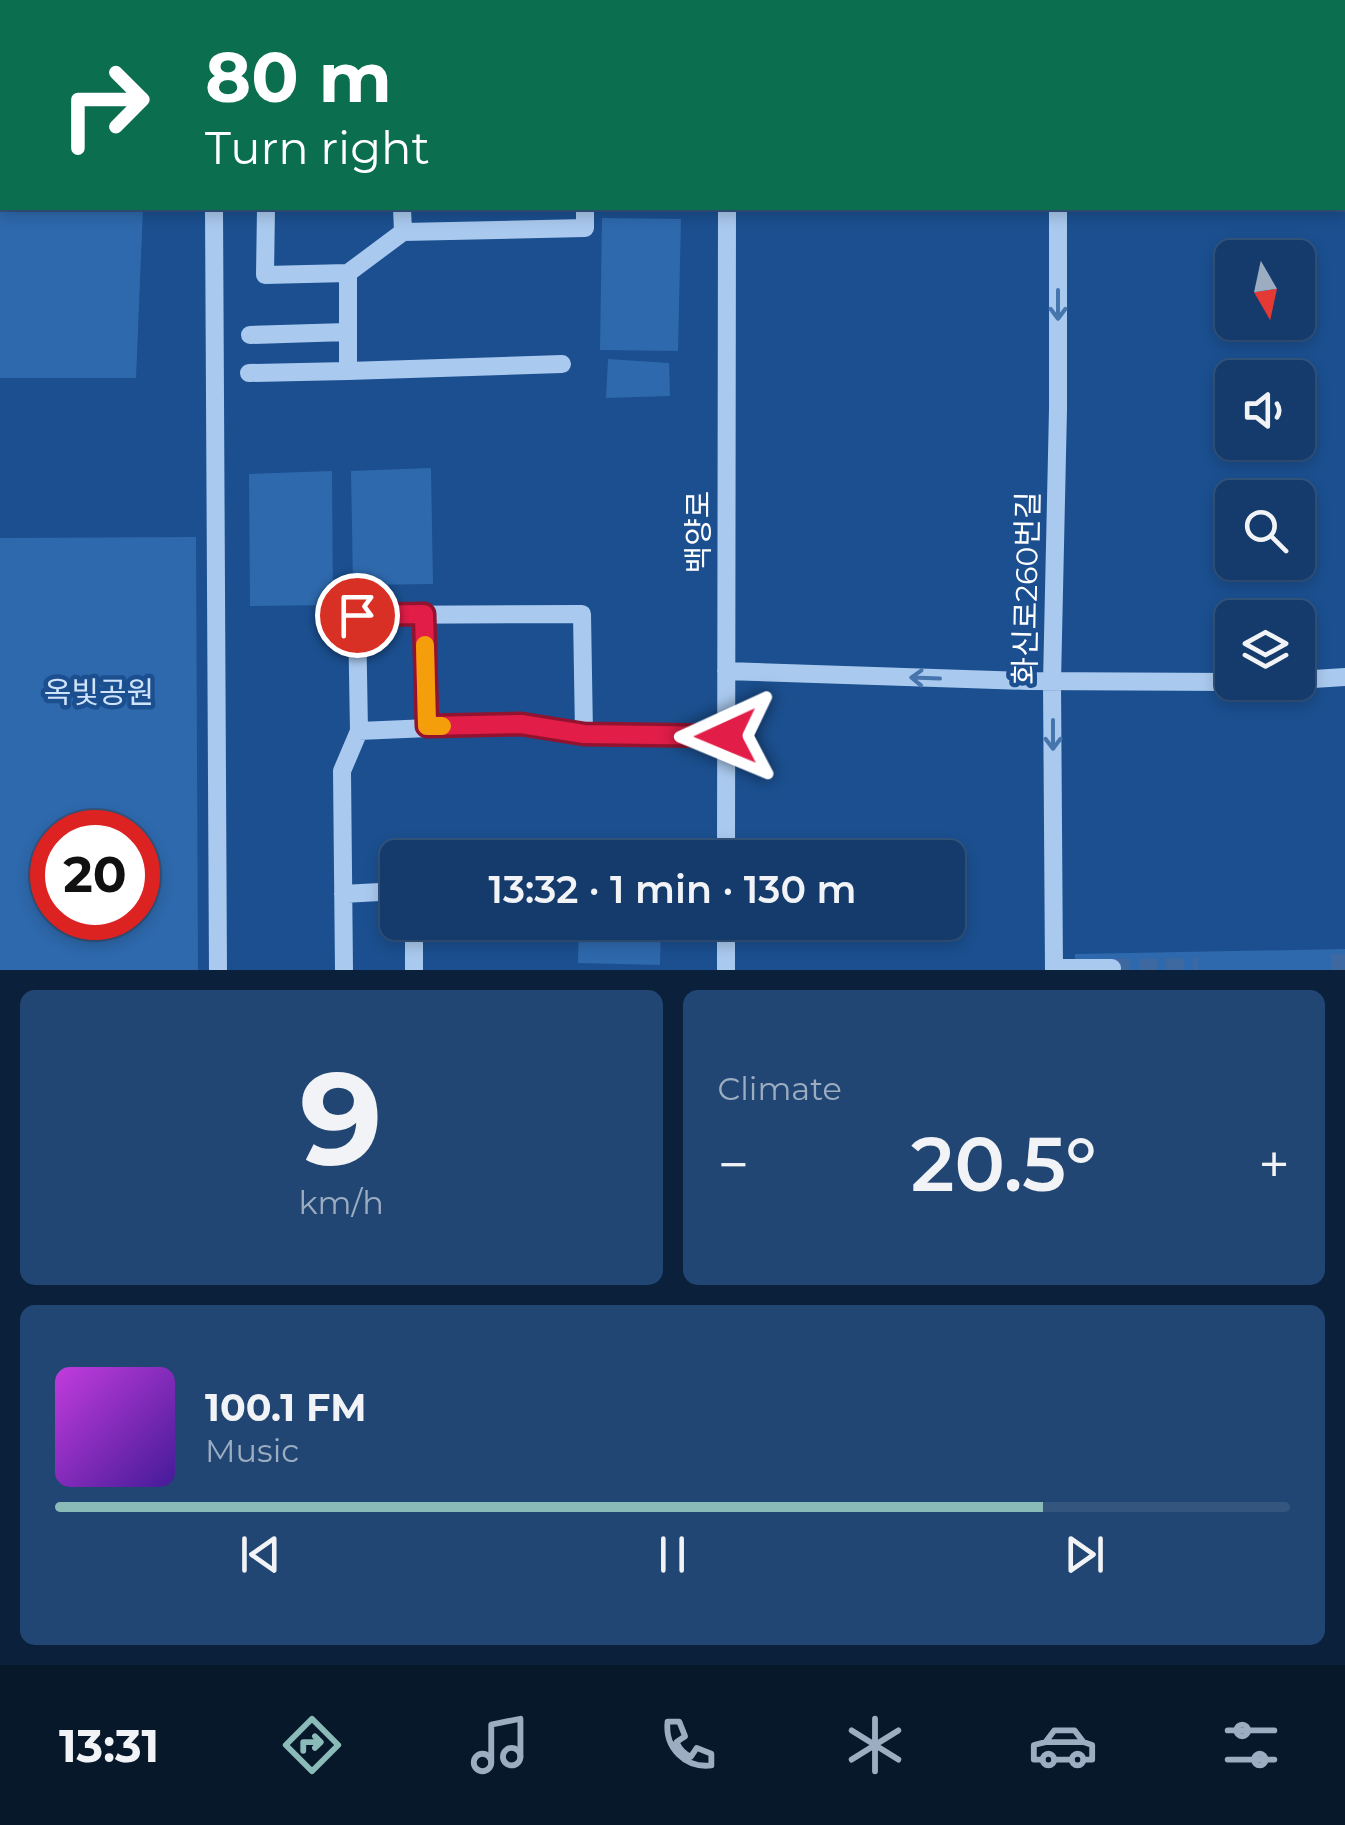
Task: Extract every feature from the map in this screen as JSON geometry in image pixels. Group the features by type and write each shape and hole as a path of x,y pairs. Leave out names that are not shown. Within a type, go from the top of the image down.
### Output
{"street":[{"path":"214,210 218,970"},
{"path":"266,210 265,275 348,273 403,232 585,228 585,210"},
{"path":"402,210 403,232"},
{"name":"백양로","path":"726,840 727,210"},
{"name":"화신로260번길","path":"1054,969 1052,682 1058,210"},
{"path":"348,273 348,371"},
{"path":"250,336 347,332"},
{"path":"249,373 562,364"},
{"path":"424,614 427,726"},
{"path":"344,970 342,771 358,731 357,615 582,614 584,734"},
{"path":"726,671 1052,682 1215,682"},
{"path":"1315,679 1345,676"},
{"path":"358,731 521,724 584,734 726,736"},
{"path":"343,894 380,892"},
{"path":"414,940 414,970"},
{"path":"726,940 726,970"},
{"path":"1054,969 1112,968"}],"green space":[{"path":"0,210 143,210 136,378 0,378"},
{"path":"602,218 681,219 678,351 600,350"},
{"path":"608,359 669,363 670,396 606,398"},
{"path":"431,468 433,584 353,585 351,471"},
{"path":"332,471 333,605 250,606 249,474"},
{"name":"옥빛공원","path":"196,537 198,970 0,970 0,538"},
{"path":"579,940 661,940 660,965 578,963"},
{"path":"1345,949 1345,970 1075,970 1075,954"}],"tunnel":[{"path":"1331,963 1345,963"},
{"path":"1112,968 1198,967"}],"slow traffic":[{"path":"425,645 427,726 442,726"}],"route":[{"path":"357,615 424,614 427,726 521,724 584,734 726,736"}]}
